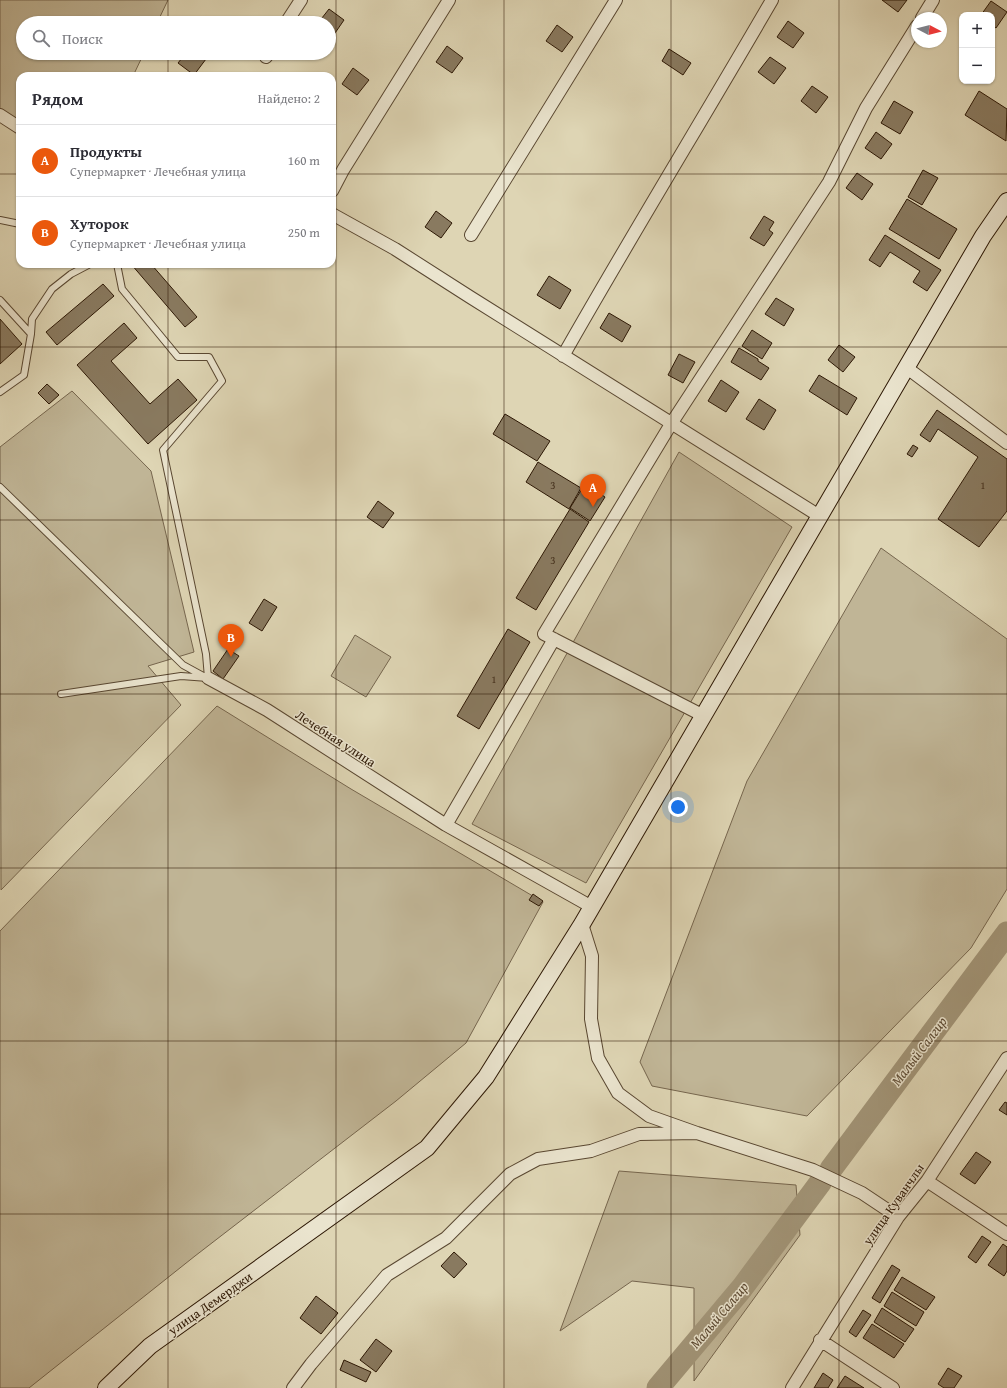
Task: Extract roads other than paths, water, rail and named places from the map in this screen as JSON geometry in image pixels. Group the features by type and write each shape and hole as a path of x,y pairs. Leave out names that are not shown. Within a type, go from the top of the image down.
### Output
{"main road":[{"name":"улица Демерджи","path":"106,1388 150,1346 427,1148 486,1077 582,924 821,517 983,236 1007,201"}],"street":[{"path":"291,16 301,0"},
{"path":"336,183 449,0"},
{"path":"471,235 616,0"},
{"path":"563,356 622,252 666,182 772,0"},
{"path":"926,12 933,0"},
{"path":"446,825 549,637 671,424 829,182 866,108 911,36"},
{"path":"0,115 16,125"},
{"path":"336,216 395,249 821,517"},
{"path":"907,368 1007,443"},
{"path":"549,637 704,716"},
{"name":"Лечебная улица","path":"208,678 267,710 446,825 592,907"},
{"path":"582,924 592,956 591,1020 598,1058 618,1093 649,1116 813,1170 862,1193 898,1217"},
{"name":"улица Куванчлы","path":"792,1388 820,1340 898,1217 927,1181 1007,1058"},
{"path":"293,1388 311,1364 387,1275 446,1238 510,1174 538,1159 591,1152 639,1134 697,1133"},
{"path":"927,1181 1007,1234"},
{"path":"820,1340 893,1388"}],"lane":[{"path":"0,220 16,223"},
{"path":"0,392 24,375 32,334 32,319 52,289 71,274 82,268"},
{"path":"118,268 122,289 178,357 209,357 222,380 163,450 206,654 208,678"},
{"path":"0,300 32,334"},
{"path":"0,487 183,665 208,678"},
{"path":"61,694 181,676 208,678"}],"waterway":[{"name":"Малый Салгир","path":"831,1169 1007,933"},
{"name":"Малый Салгир","path":"658,1388 742,1288 820,1183"}],"place":[{"name":"Продукты","path":"593,507"},
{"name":"Хуторок","path":"231,657"}]}
